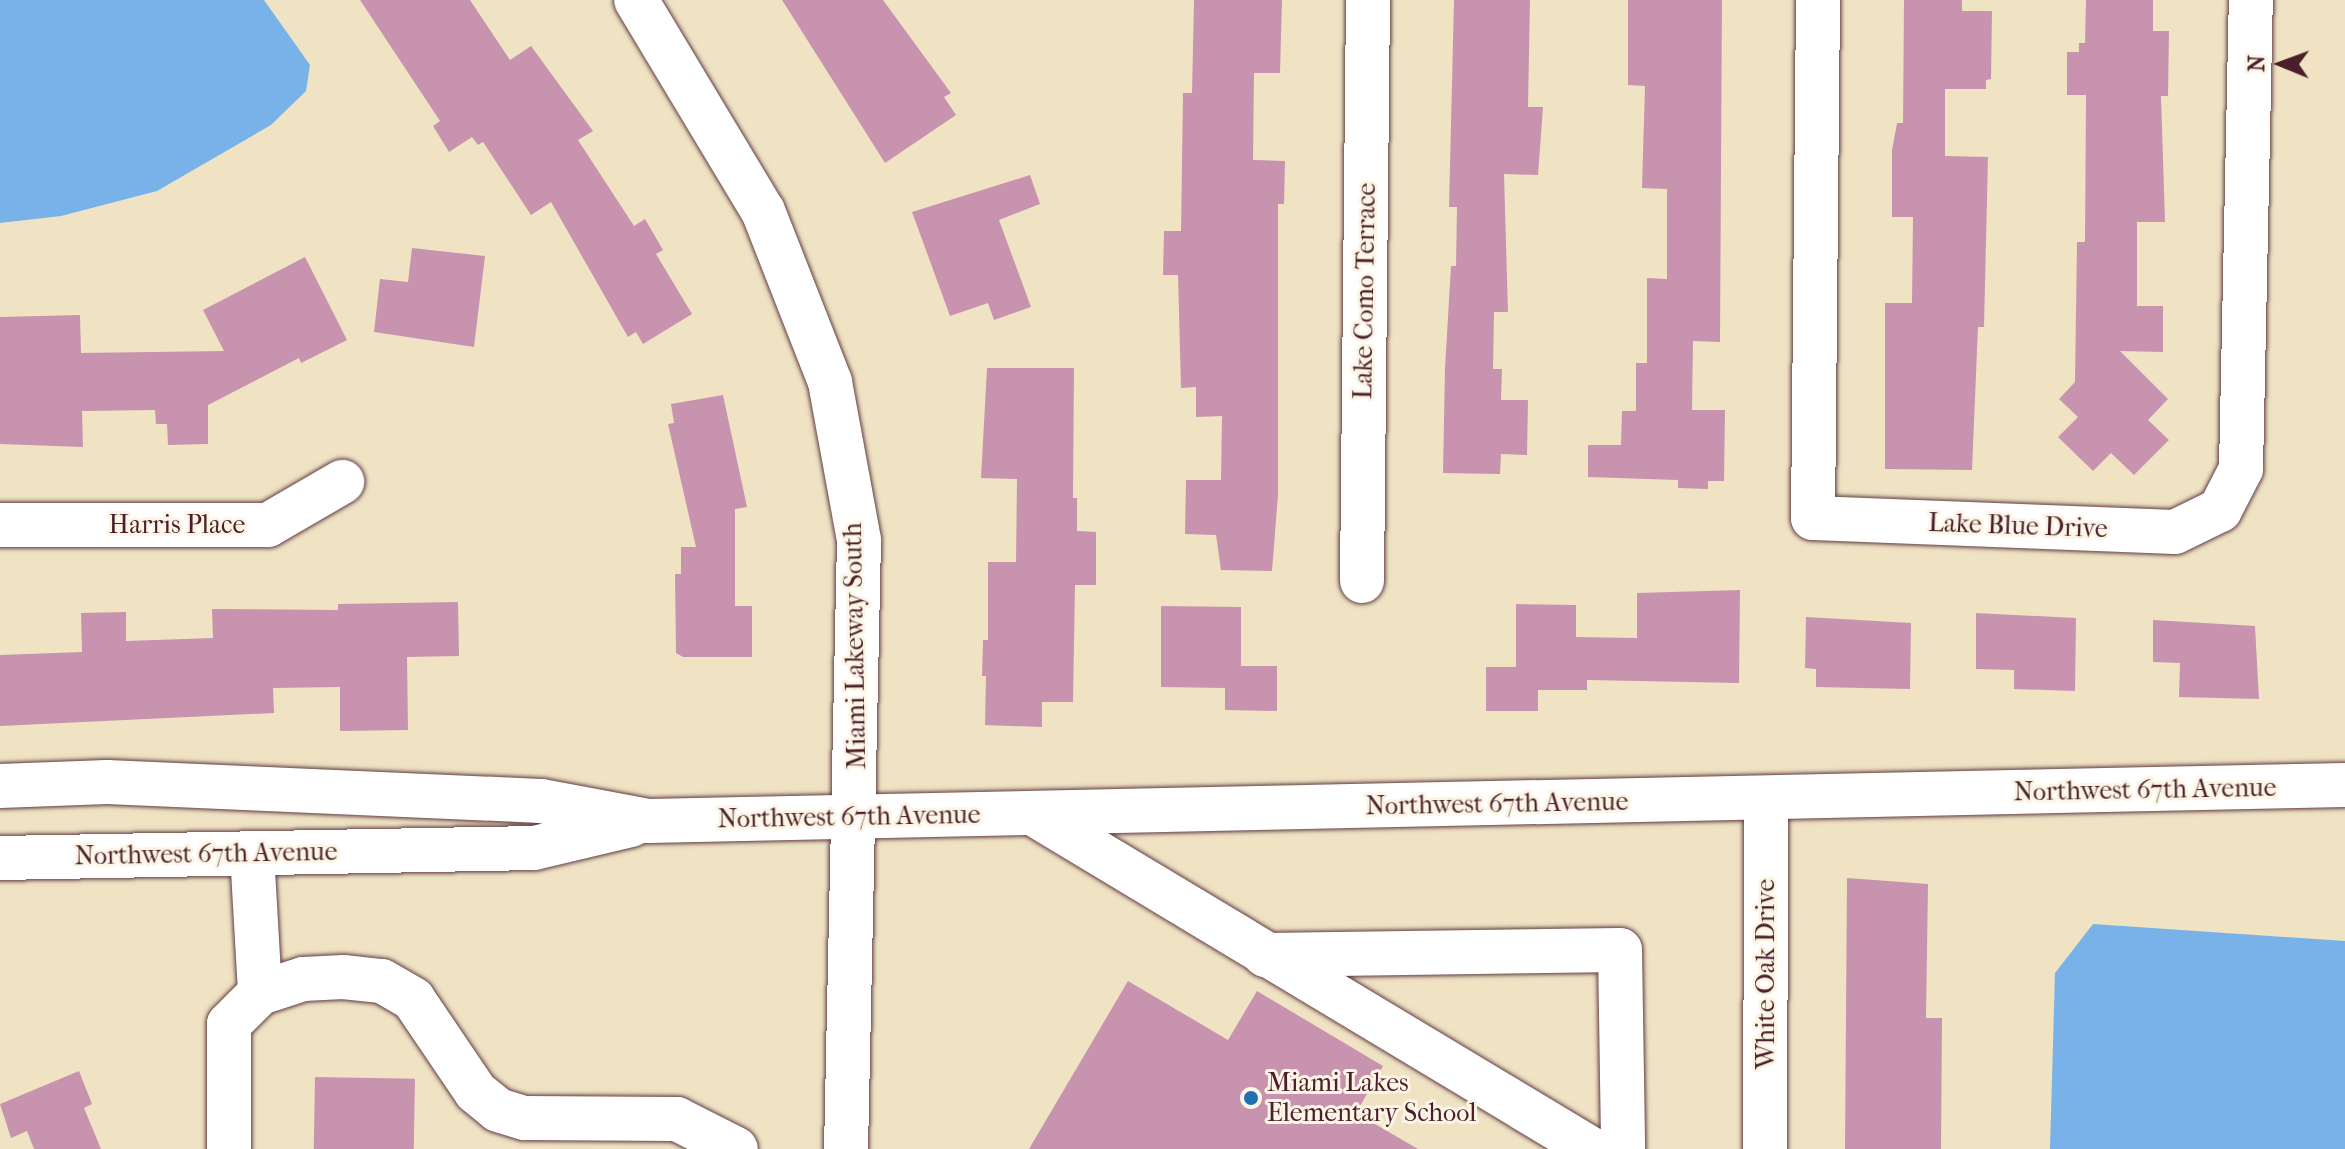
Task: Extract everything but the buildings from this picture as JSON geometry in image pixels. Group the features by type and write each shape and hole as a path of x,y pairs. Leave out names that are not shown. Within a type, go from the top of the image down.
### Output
{"street":[{"name":"Miami Lakeway South","path":"636,0 763,211 830,382 859,540 857,817 846,1149"},
{"name":"Lake Como Terrace","path":"1362,581 1368,0"},
{"name":"Lake Blue Drive","path":"1818,0 1813,518 2175,532 2220,510 2241,469 2251,0"},
{"name":"Harris Place","path":"0,525 268,525 342,482"},
{"name":"Northwest 67th Avenue","path":"0,786 107,782 541,801 649,821 2345,785"},
{"name":"White Oak Drive","path":"1765,1149 1766,799"},
{"path":"1032,813 1591,1149"},
{"name":"Northwest 67th Avenue","path":"0,858 534,848 649,821"},
{"path":"252,853 260,993"},
{"path":"1265,955 1620,950 1623,1149"},
{"path":"229,1149 229,1024 260,993 303,979 382,981 413,999 476,1092 498,1110 525,1118 677,1119 736,1149"}],"water":[{"path":"0,0 264,0 310,65 306,91 271,125 157,191 61,216 0,223"},
{"path":"2093,924 2345,941 2345,1149 2050,1149 2055,973"}],"place":[{"name":"Miami Lakes Elementary School","path":"1251,1098"}]}
